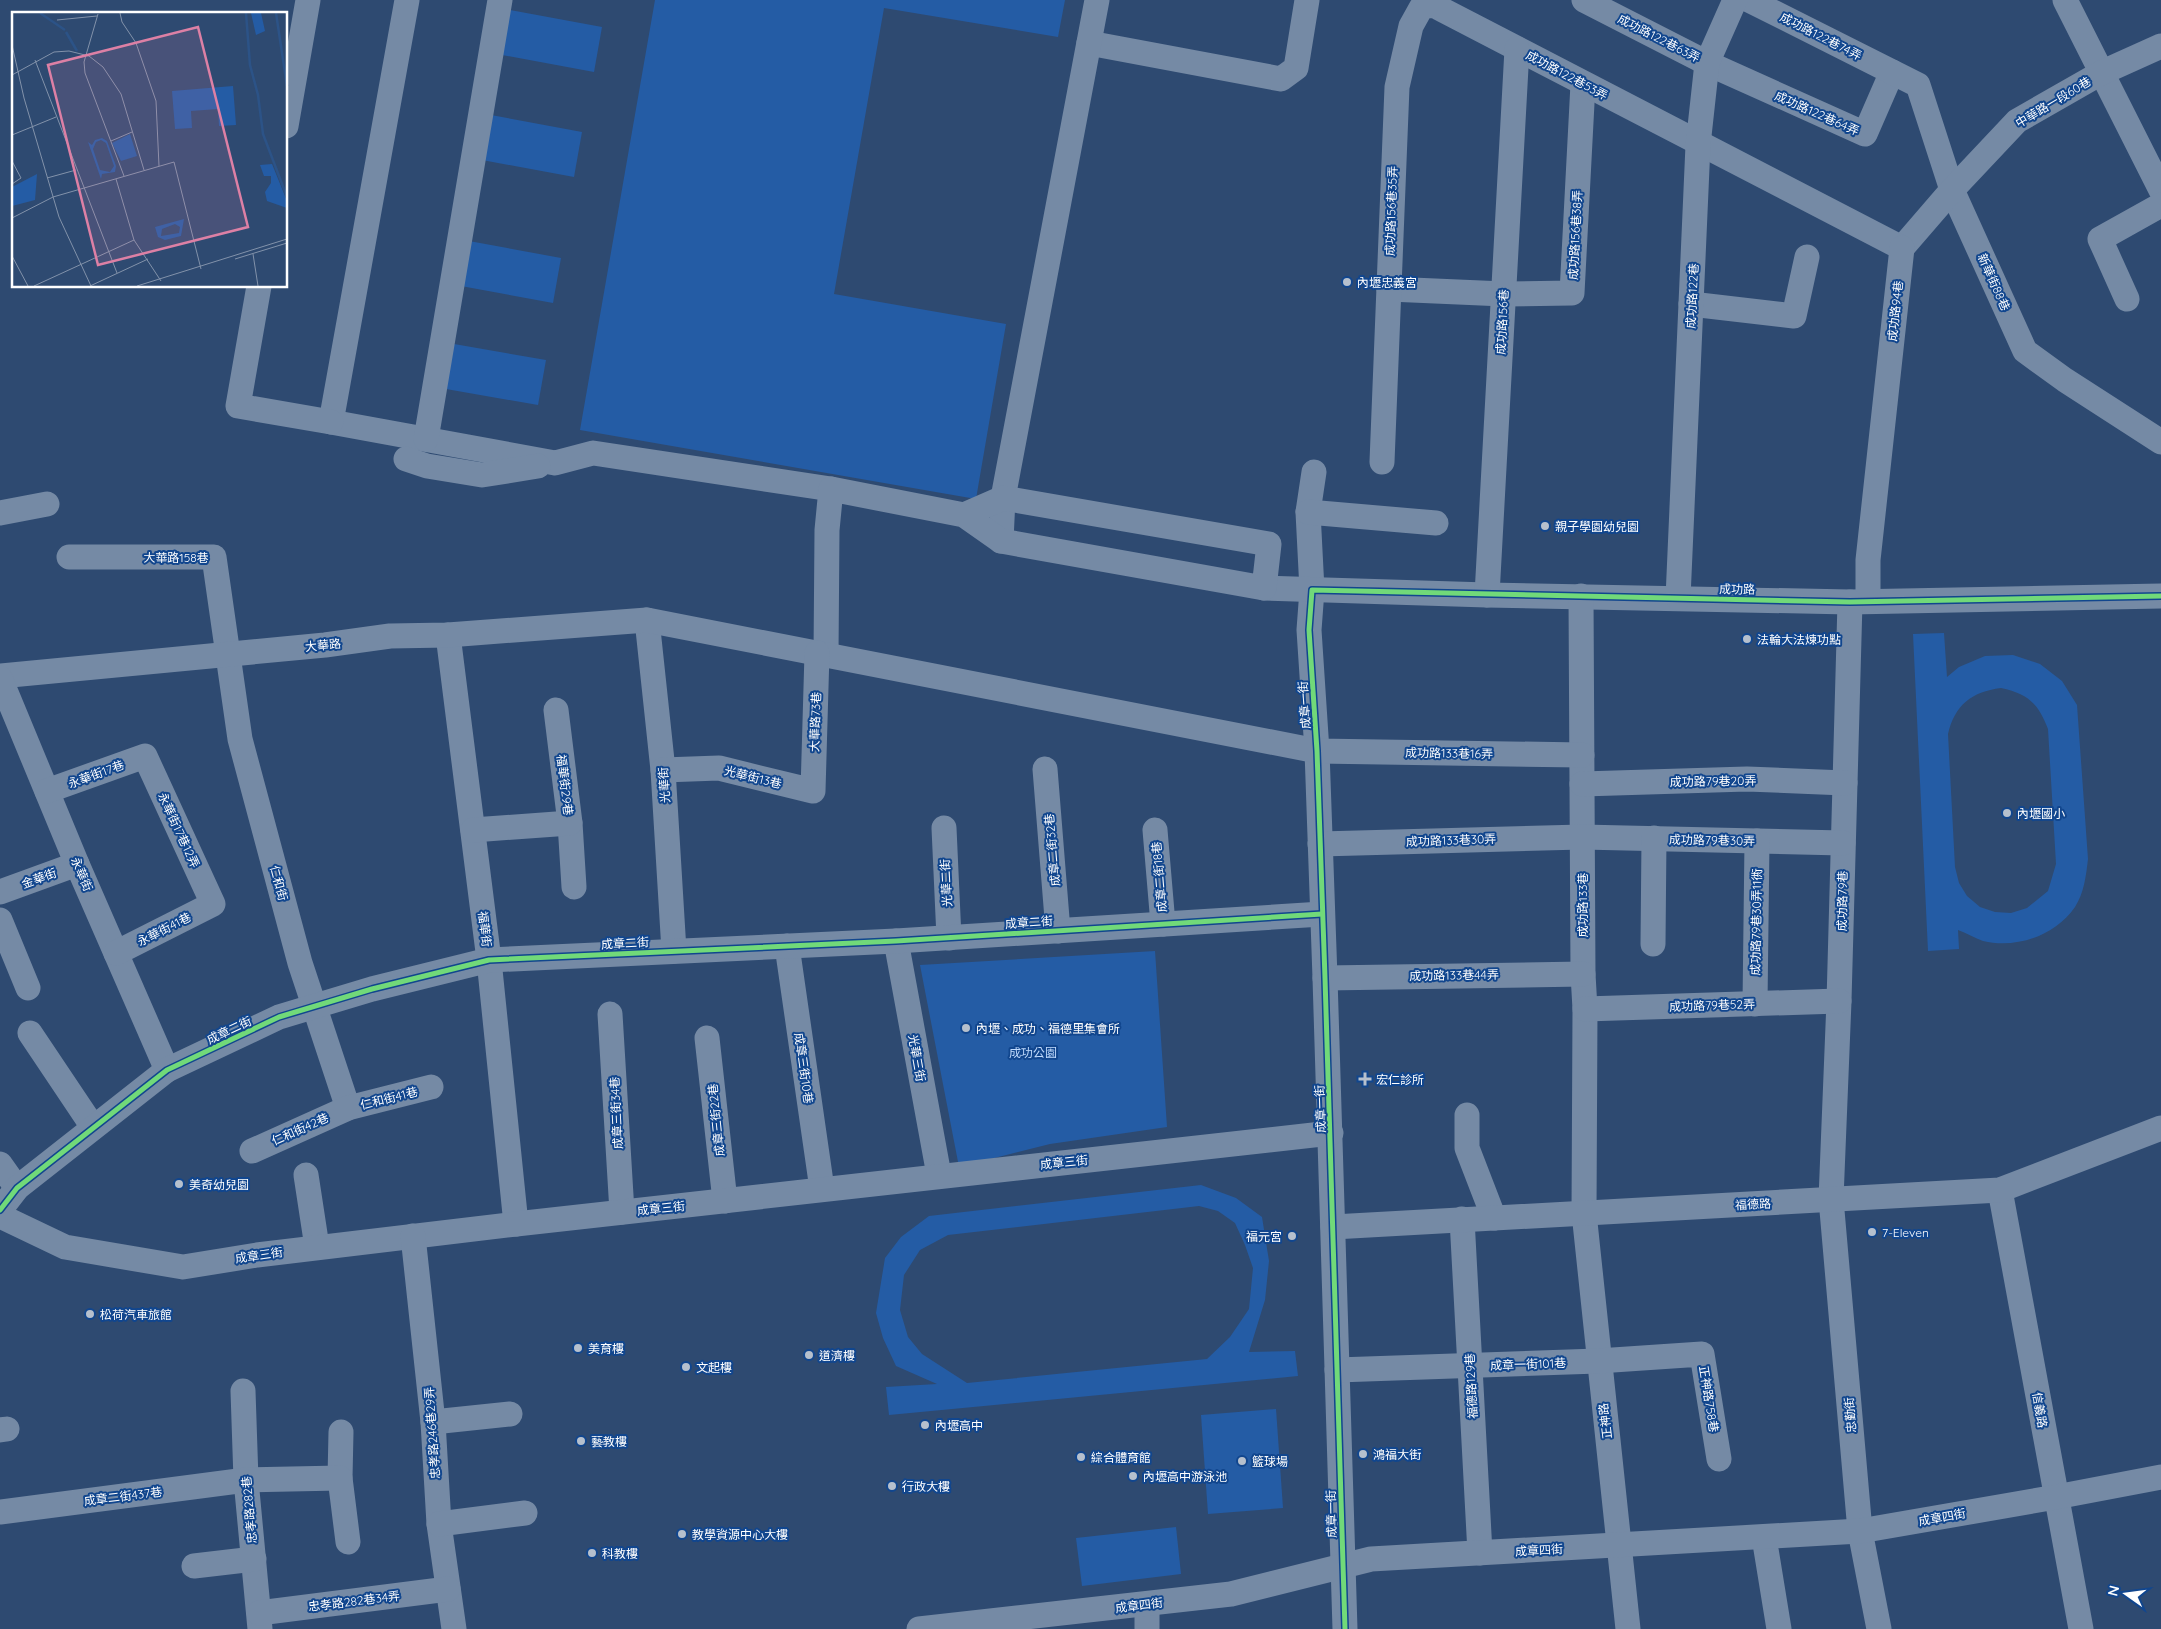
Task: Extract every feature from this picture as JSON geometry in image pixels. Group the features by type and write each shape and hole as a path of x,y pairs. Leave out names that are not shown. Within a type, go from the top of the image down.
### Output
{"street":[{"path":"288,115 308,0"},
{"path":"331,422 407,0"},
{"path":"426,439 500,0"},
{"path":"1001,541 1003,498 1097,0"},
{"path":"1089,43 1281,79 1296,68 1307,0"},
{"name":"成功路122巷63弄","path":"1584,0 1707,63"},
{"name":"成功路122巷","path":"1678,598 1698,144 1707,63 1735,0"},
{"name":"成功路122巷74弄","path":"1749,0 1892,72"},
{"path":"2065,0 2161,190"},
{"name":"成功路122巷53弄","path":"1436,3 1517,49 1698,144"},
{"name":"成功路156巷35弄","path":"1382,462 1397,87 1411,26 1421,8 1436,3"},
{"name":"中華路一段60巷","path":"1902,248 1952,190 2017,121 2101,73 2161,46"},
{"name":"成功路156巷","path":"1487,594 1517,49"},
{"name":"成功路122巷64弄","path":"1707,63 1865,134 1892,72"},
{"name":"新華街88巷","path":"1892,72 1918,85 1952,190 2025,352 2161,442"},
{"name":"成功路156巷38弄","path":"1389,289 1504,294 1572,293 1583,84"},
{"path":"1698,144 1902,248"},
{"path":"2127,299 2100,239 2161,205"},
{"name":"成功路94巷","path":"1859,601 1868,560 1902,248"},
{"path":"1691,304 1794,316 1807,257"},
{"path":"258,288 238,406 555,463"},
{"path":"406,459 427,466 482,475 555,463 594,453 831,489 964,515 1001,541"},
{"name":"成章一街","path":"1314,472 1308,512 1312,590 1309,630 1317,751 1331,1133 1345,1629"},
{"name":"大華路73巷","path":"813,791 827,530 831,489"},
{"path":"964,515 1003,498 1269,544 1264,588"},
{"path":"0,513 47,504"},
{"path":"1308,512 1436,522"},
{"name":"成功路","path":"1001,541 1264,588 1859,601 2161,596"},
{"name":"大華路158巷","path":"69,558 214,557 229,654"},
{"name":"成功路133巷","path":"1581,596 1583,974 1585,1009 1584,1213"},
{"name":"成功路79巷","path":"1831,1200 1845,783 1859,601"},
{"name":"大華路","path":"0,677 325,645 390,636 448,635 647,620 821,654"},
{"name":"光華街","path":"647,620 663,770 674,951"},
{"name":"福華街","path":"448,635 489,960 516,1224"},
{"name":"仁和街","path":"229,654 240,738 300,963 348,1108"},
{"name":"成功路133巷16弄","path":"821,654 1317,751 1582,755"},
{"name":"永華街","path":"0,677 77,864 166,1070"},
{"name":"福華街29巷","path":"472,830 570,823 556,710"},
{"name":"永華街17巷","path":"47,791 145,756"},
{"name":"永華街17巷12弄","path":"145,756 213,904"},
{"name":"光華街13巷","path":"663,770 719,768 813,791"},
{"name":"成章二街32巷","path":"1045,769 1058,930"},
{"name":"成功路79巷20弄","path":"1582,784 1747,780 1845,783"},
{"path":"570,823 574,887"},
{"name":"光華二街","path":"944,828 949,938"},
{"name":"成章二街18巷","path":"1155,830 1163,924"},
{"name":"成功路133巷30弄","path":"1320,844 1582,837"},
{"name":"成功路79巷30弄","path":"1582,837 1843,843"},
{"path":"1653,944 1654,838"},
{"name":"成功路79巷30弄11衖","path":"1755,1004 1758,841"},
{"name":"金華街","path":"0,892 77,864"},
{"name":"永華街41巷","path":"116,953 213,904"},
{"name":"成章二街","path":"0,1210 17,1188 166,1070 279,1017 372,989 489,960 896,941 1322,914"},
{"path":"0,920 28,988"},
{"name":"光華三街","path":"896,941 939,1175"},
{"name":"成章三街10巷","path":"787,946 822,1189"},
{"name":"成功路133巷44弄","path":"1325,978 1583,974"},
{"name":"成功路79巷52弄","path":"1585,1009 1839,1001"},
{"name":"成章三街34巷","path":"610,1014 622,1212"},
{"path":"30,1032 93,1127"},
{"name":"成章三街22巷","path":"707,1038 725,1201"},
{"name":"仁和街41巷","path":"348,1108 430,1087"},
{"name":"仁和街42巷","path":"252,1150 348,1108"},
{"path":"1467,1115 1467,1148 1494,1218"},
{"name":"福德路","path":"1333,1228 1462,1219 2000,1190 2161,1128"},
{"name":"成章三街","path":"0,1216 65,1247 183,1267 317,1247 939,1175 1331,1133"},
{"path":"0,1164 17,1188"},
{"path":"306,1176 317,1247"},
{"name":"信義路","path":"2000,1190 2081,1629"},
{"name":"忠勤街","path":"1831,1200 1860,1531 1879,1629"},
{"name":"正神路","path":"1584,1213 1598,1361 1628,1629"},
{"name":"福德路129巷","path":"1462,1219 1480,1553"},
{"name":"忠孝路246巷29弄","path":"413,1236 433,1422 439,1524 454,1629"},
{"name":"正神路758巷","path":"1598,1361 1702,1354 1719,1459"},
{"name":"成章一街101巷","path":"1337,1370 1598,1361"},
{"name":"忠孝路282巷","path":"243,1392 246,1480 260,1621"},
{"path":"433,1422 510,1414"},
{"path":"341,1432 340,1478 348,1542"},
{"name":"成章四街","path":"934,1628 1231,1594 1342,1568 1371,1559 1860,1531 2161,1477"},
{"name":"成章二街437巷","path":"0,1512 246,1480 340,1478"},
{"path":"439,1524 526,1513"},
{"path":"1764,1537 1779,1629"},
{"path":"194,1566 254,1559"},
{"name":"忠孝路282巷34弄","path":"260,1621 448,1589"},
{"path":"1147,1604 1147,1629"}],"green space":[{"path":"655,0 1065,0 1058,37 884,8 834,294 1006,324 976,499 580,430"},
{"path":"510,10 602,27 594,72 502,55"},
{"path":"491,115 582,132 574,177 482,160"},
{"path":"469,241 561,258 553,303 461,286"},
{"path":"454,344 546,360 538,405 446,389"},
{"path":"1944,633 1947,677 1959,667 1985,656 2013,655 2040,664 2062,681 2077,705 2088,859 2083,890 2078,902 2067,917 2046,933 2021,941 1996,943 1983,941 1958,930 1959,949 1928,951 1913,634","holes":["2001,688 2025,697 2036,706 2048,729 2056,864 2048,891 2027,908 2011,913 1995,912 1980,907 1967,896 1959,883 1955,867 1948,734 1955,715 1973,697 1990,690"]},
{"name":"成功公園","path":"1155,951 1167,1127 1050,1144 959,1167 920,965"},
{"path":"1201,1185 1236,1198 1262,1217 1269,1261 1265,1300 1249,1352 1295,1351 1298,1376 889,1415 886,1387 937,1384 896,1366 883,1338 876,1313 885,1258 901,1237 929,1216","holes":["1199,1206 1218,1211 1235,1223 1253,1268 1249,1309 1230,1337 1207,1359 967,1383 922,1354 908,1337 900,1310 904,1275 920,1250 948,1235"]},
{"name":"籃球場","path":"1276,1409 1283,1508 1208,1514 1201,1415"},
{"path":"1176,1527 1181,1574 1082,1586 1076,1538"}],"cycle path":[{"path":"1345,1629 1317,751 1309,630 1312,590 1850,602 2161,596"},
{"path":"0,1210 17,1188 167,1070 279,1017 372,989 489,960 896,941 1322,914"}],"place":[{"name":"內壢忠義宮","path":"1347,282"},
{"name":"親子學園幼兒園","path":"1545,526"},
{"name":"法輪大法煉功點","path":"1747,639"},
{"name":"內壢國小","path":"2007,813"},
{"name":"內壢、成功、福德里集會所","path":"966,1028"},
{"name":"宏仁診所","path":"1365,1079"},
{"name":"美奇幼兒園","path":"179,1184"},
{"name":"7-Eleven","path":"1872,1232"},
{"name":"福元宮","path":"1292,1236"},
{"name":"松荷汽車旅館","path":"90,1314"},
{"name":"美育樓","path":"578,1348"},
{"name":"道濟樓","path":"809,1355"},
{"name":"文起樓","path":"686,1367"},
{"name":"內壢高中","path":"925,1425"},
{"name":"藝教樓","path":"581,1441"},
{"name":"鴻福大街","path":"1363,1454"},
{"name":"綜合體育館","path":"1081,1457"},
{"name":"籃球場","path":"1242,1461"},
{"name":"內壢高中游泳池","path":"1133,1476"},
{"name":"行政大樓","path":"892,1486"},
{"name":"教學資源中心大樓","path":"682,1534"},
{"name":"科教樓","path":"592,1553"}]}
